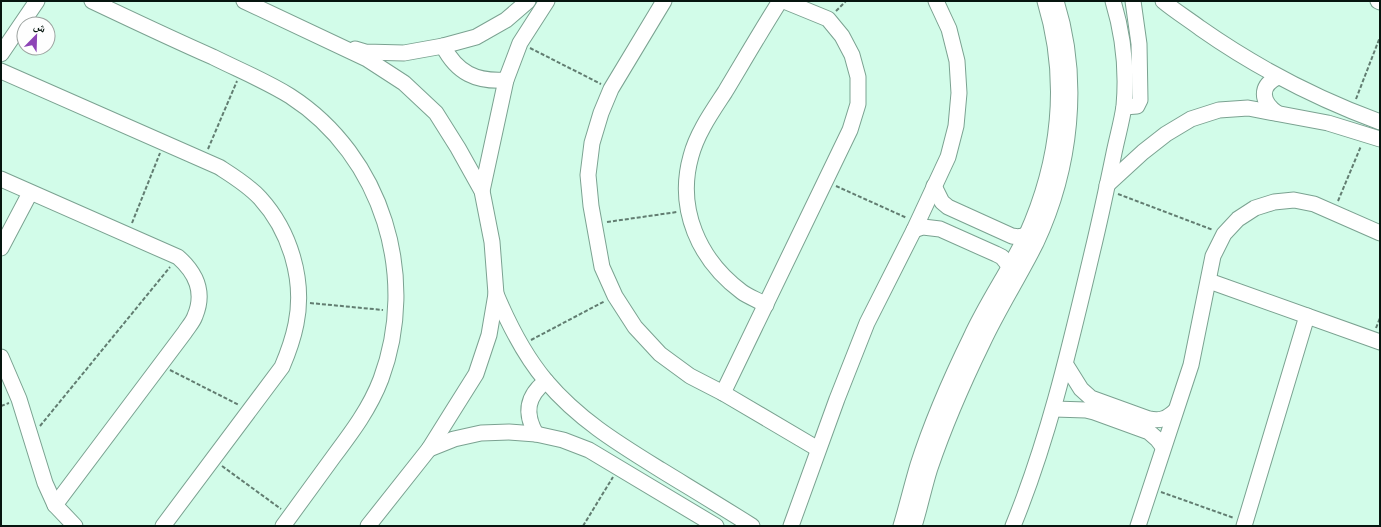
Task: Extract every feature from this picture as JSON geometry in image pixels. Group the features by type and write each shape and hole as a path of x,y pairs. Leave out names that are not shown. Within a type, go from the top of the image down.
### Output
{"street":[{"path":"1,54 37,1"},
{"path":"92,1 242,71 291,97 319,119 344,145 364,174 380,206 391,240 396,275 396,311 391,346 387,360 381,380 365,412 287,521"},
{"path":"244,1 367,59 404,83 436,113 482,191 492,242 496,294 489,335 476,374 428,449 368,526"},
{"path":"327,41 365,52 404,53 443,46 476,37 506,20 528,1"},
{"path":"482,191 506,80 520,43 547,1"},
{"path":"664,1 611,89 601,113 592,143 588,175 593,224 602,267 615,296 635,327 660,354 690,376 818,449"},
{"path":"766,304 743,292 723,276 702,249 694,232 686,192 687,174 691,156 700,131 780,1"},
{"path":"723,394 850,130 858,104 858,77 852,55 842,36 828,19 784,1"},
{"path":"791,526 818,449 867,323 916,226 948,157 956,126 959,93 957,61 949,29 936,1"},
{"path":"901,526 918,465 942,399 972,335 1026,235 1040,199 1049,166 1058,119 1059,86 1057,53 1051,20 1045,1"},
{"path":"914,526 930,468 954,403 984,340 1036,242 1052,203 1063,162 1069,121 1070,87 1068,53 1056,1"},
{"path":"1013,526 1029,487 1054,409 1066,365 1124,107 1125,83 1122,43 1113,1"},
{"path":"1124,107 1137,106 1140,100 1139,44 1133,1"},
{"path":"1163,1 1222,43 1278,77 1351,111 1380,122"},
{"path":"443,46 457,67 468,74 480,79 492,81 506,80"},
{"path":"1,71 219,167 240,180 260,198 276,219 288,242 294,261 298,282 299,302 293,338 282,367 163,526"},
{"path":"1277,113 1265,102 1264,94 1266,86 1271,80 1278,77"},
{"path":"1107,188 1143,152 1166,134 1191,119 1219,110 1248,108 1277,113 1328,123 1373,137"},
{"path":"1,179 178,257 188,266 195,278 199,291 199,304 195,317 55,504"},
{"path":"934,186 942,202 948,207 1012,236 1019,237 1026,235"},
{"path":"1,248 30,193"},
{"path":"1138,526 1149,488 1191,365 1213,256 1224,234 1238,219 1255,208 1274,202 1294,200 1314,204 1380,233"},
{"path":"916,226 940,229 1002,257 1010,267"},
{"path":"1209,281 1380,342"},
{"path":"496,294 507,321 521,346 546,381 570,406 595,428 752,526"},
{"path":"1244,524 1307,316"},
{"path":"1,356 19,399 45,483 55,504 75,526"},
{"path":"1066,365 1081,389 1091,398 1149,419 1165,419 1175,411"},
{"path":"536,434 531,425 529,405 536,392 546,381"},
{"path":"1054,409 1086,410 1100,414 1149,432 1163,447"},
{"path":"428,449 454,439 481,433 509,432 536,434 563,440 589,450 716,526"},
{"path":"1022,505 1023,526"}],"path":[{"path":"1351,111 1380,37"},
{"path":"520,43 611,89"},
{"path":"204,160 242,71"},
{"path":"1333,212 1373,137"},
{"path":"128,235 165,143"},
{"path":"825,181 916,226"},
{"path":"1107,188 1224,234"},
{"path":"593,224 689,211"},
{"path":"31,437 178,257"},
{"path":"521,346 615,296"},
{"path":"299,302 396,311"},
{"path":"160,365 249,411"},
{"path":"213,459 287,521"},
{"path":"583,526 619,468"},
{"path":"1149,488 1244,524"}]}
